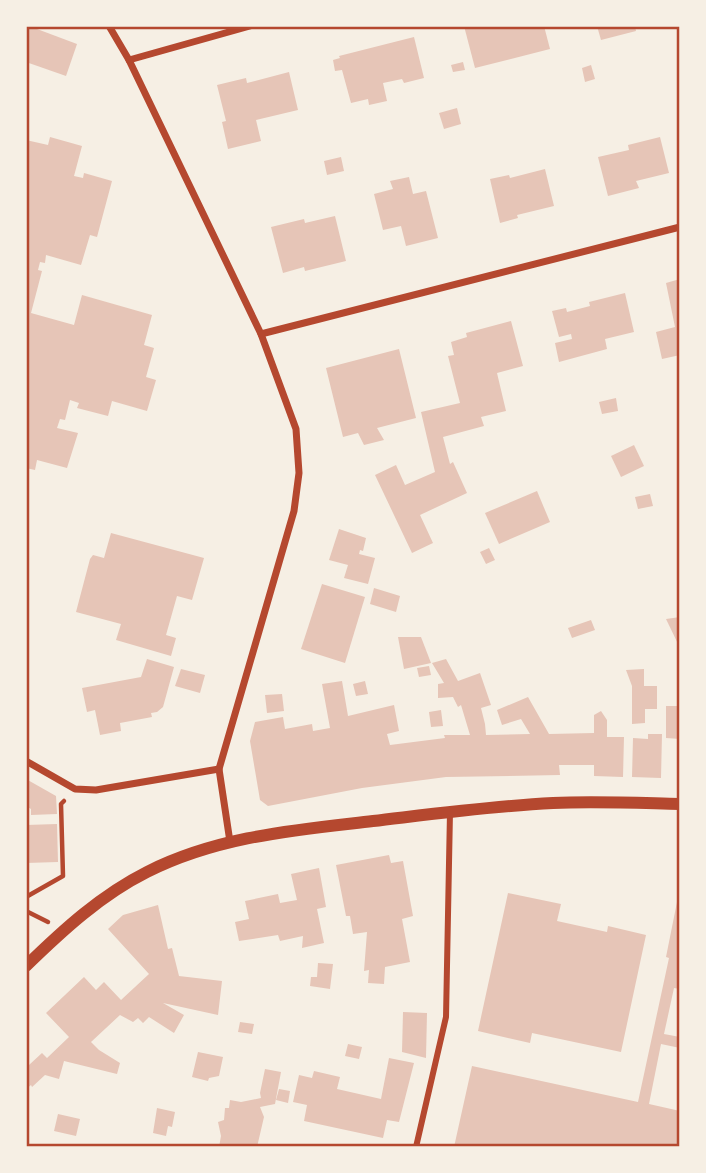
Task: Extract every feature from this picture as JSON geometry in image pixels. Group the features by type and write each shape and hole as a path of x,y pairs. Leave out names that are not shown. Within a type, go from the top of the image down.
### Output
{"street":[{"path":"109,26 129,60 261,334 296,429 299,473 295,511 219,769 230,842"},
{"path":"129,60 250,26"},
{"path":"261,334 680,227"},
{"path":"26,761 75,789 96,790 219,769"},
{"path":"26,966 83,913 138,877 177,858 230,842 290,830 555,803 680,804"},
{"path":"416,1147 446,1017 450,812"}],"path":[{"path":"26,897 63,876 61,804 75,789"}],"building":[{"path":"29,26 77,44 66,76 26,62 26,34"},
{"path":"464,26 544,26 550,49 475,68"},
{"path":"597,26 635,26 636,31 601,40"},
{"path":"414,37 424,78 404,83 402,79 383,83 387,101 369,105 368,99 351,103 342,70 335,71 333,60 340,58 339,56"},
{"path":"463,62 465,70 453,72 451,65"},
{"path":"591,65 595,79 585,82 582,68"},
{"path":"289,72 298,110 256,120 261,141 228,149 222,122 226,121 217,85 246,78 247,83"},
{"path":"457,108 461,124 444,129 439,113"},
{"path":"50,137 82,146 74,176 83,178 84,173 112,181 97,237 90,235 81,265 46,255 45,263 40,262 38,270 42,271 31,313 74,325 82,295 152,315 144,345 154,348 146,377 156,380 147,411 112,401 108,416 77,408 79,403 70,400 65,420 60,419 57,428 78,433 67,468 37,460 35,470 26,468 26,140 48,145"},
{"path":"660,137 669,173 636,181 639,188 608,196 598,157 629,150 628,145"},
{"path":"341,157 344,171 327,175 324,161"},
{"path":"545,169 554,206 517,215 518,218 500,223 490,179 509,175 510,178"},
{"path":"409,177 413,194 426,191 438,238 406,246 401,226 383,230 374,194 393,189 390,181"},
{"path":"335,216 346,261 305,271 304,267 283,273 271,227 304,219 305,223"},
{"path":"680,279 680,355 662,359 656,332 675,327 666,283"},
{"path":"625,293 634,332 605,339 607,349 559,362 555,343 572,339 571,334 559,337 552,311 566,308 567,312 590,306 589,302"},
{"path":"511,321 523,366 497,373 506,411 481,417 484,426 443,437 450,464 453,462 467,493 420,515 433,543 412,553 375,475 396,465 405,485 435,472 421,412 460,403 448,356 454,355 451,342 467,337 466,333"},
{"path":"399,349 416,418 377,428 384,440 364,445 358,433 343,437 326,368"},
{"path":"616,398 618,411 602,414 599,402"},
{"path":"634,445 644,466 621,477 611,456"},
{"path":"537,491 550,522 499,544 485,513"},
{"path":"650,494 653,506 638,509 635,497"},
{"path":"339,529 366,538 363,551 360,550 359,554 375,558 368,584 344,578 348,565 329,560"},
{"path":"111,533 204,558 192,600 177,596 166,635 176,638 171,656 116,640 121,624 76,612 90,559 93,555 104,558"},
{"path":"489,548 495,560 486,564 480,552"},
{"path":"322,584 365,597 345,663 301,649"},
{"path":"374,588 400,596 396,612 370,604"},
{"path":"680,617 680,648 666,619"},
{"path":"591,620 595,630 572,638 568,628"},
{"path":"398,637 421,637 431,663 404,669"},
{"path":"147,659 174,667 163,707 151,713 152,717 120,723 121,731 100,735 95,710 87,712 82,688 141,677"},
{"path":"446,659 458,681 480,673 491,705 481,708 486,735 530,734 521,719 502,725 497,710 528,697 549,734 594,733 594,715 601,711 607,720 607,737 624,737 623,777 594,776 594,765 559,765 560,775 446,777 362,788 268,806 260,800 250,741 255,722 283,717 285,729 312,724 313,731 330,728 322,684 342,681 348,716 394,705 399,731 387,734 390,745 445,738 444,735 470,735 461,705 458,707 453,697 438,698 438,684 444,683 432,663"},
{"path":"429,666 431,675 419,677 417,668"},
{"path":"181,669 205,675 200,693 175,686"},
{"path":"644,669 644,686 657,686 657,709 645,709 645,723 632,724 632,686 626,670"},
{"path":"365,681 368,694 356,696 353,684"},
{"path":"282,694 284,711 267,713 265,695"},
{"path":"666,706 680,706 680,739 666,738"},
{"path":"441,710 443,726 431,727 429,712"},
{"path":"648,734 662,734 661,778 632,777 633,738 648,739"},
{"path":"26,779 56,796 57,814 31,815 31,809 26,806"},
{"path":"57,824 58,862 26,863 26,825"},
{"path":"389,855 391,863 403,861 413,916 402,919 410,962 385,967 384,984 368,983 369,970 364,971 367,932 353,934 350,916 346,916 336,865"},
{"path":"319,868 326,907 317,909 324,943 302,948 303,936 280,941 278,935 239,941 235,922 249,919 245,901 278,894 280,903 297,900 291,874"},
{"path":"508,893 561,904 557,921 607,932 608,926 646,935 621,1052 532,1033 530,1043 478,1031"},
{"path":"678,897 680,989 674,988 664,1034 680,1037 680,1048 661,1044 649,1104 680,1111 680,1147 454,1147 472,1066 638,1102 669,958 666,957"},
{"path":"158,905 168,949 172,948 179,976 222,981 218,1015 163,1003 184,1015 174,1033 149,1017 143,1023 138,1018 133,1022 120,1015 91,1042 120,1063 117,1074 64,1061 59,1079 45,1075 26,1089 26,1062 29,1065 42,1053 47,1058 69,1037 46,1013 84,977 96,990 104,982 121,1000 149,974 108,929 123,915"},
{"path":"318,963 333,964 330,989 310,986 311,977 317,977"},
{"path":"403,1012 427,1013 426,1058 402,1052"},
{"path":"240,1022 254,1024 252,1034 238,1032"},
{"path":"348,1044 362,1047 359,1059 345,1056"},
{"path":"198,1052 223,1057 219,1076 209,1078 208,1081 192,1077"},
{"path":"389,1058 414,1063 399,1122 387,1120 383,1138 304,1121 307,1105 293,1102 299,1075 312,1078 314,1071 340,1077 337,1089 381,1099"},
{"path":"265,1069 281,1072 275,1104 260,1107 264,1117 257,1147 219,1147 221,1136 218,1122 224,1120 225,1108 229,1108 230,1100 241,1102 261,1098"},
{"path":"279,1089 290,1091 288,1103 276,1100"},
{"path":"157,1108 175,1112 172,1127 168,1126 166,1136 153,1133"},
{"path":"58,1114 80,1119 76,1136 54,1131"}]}
